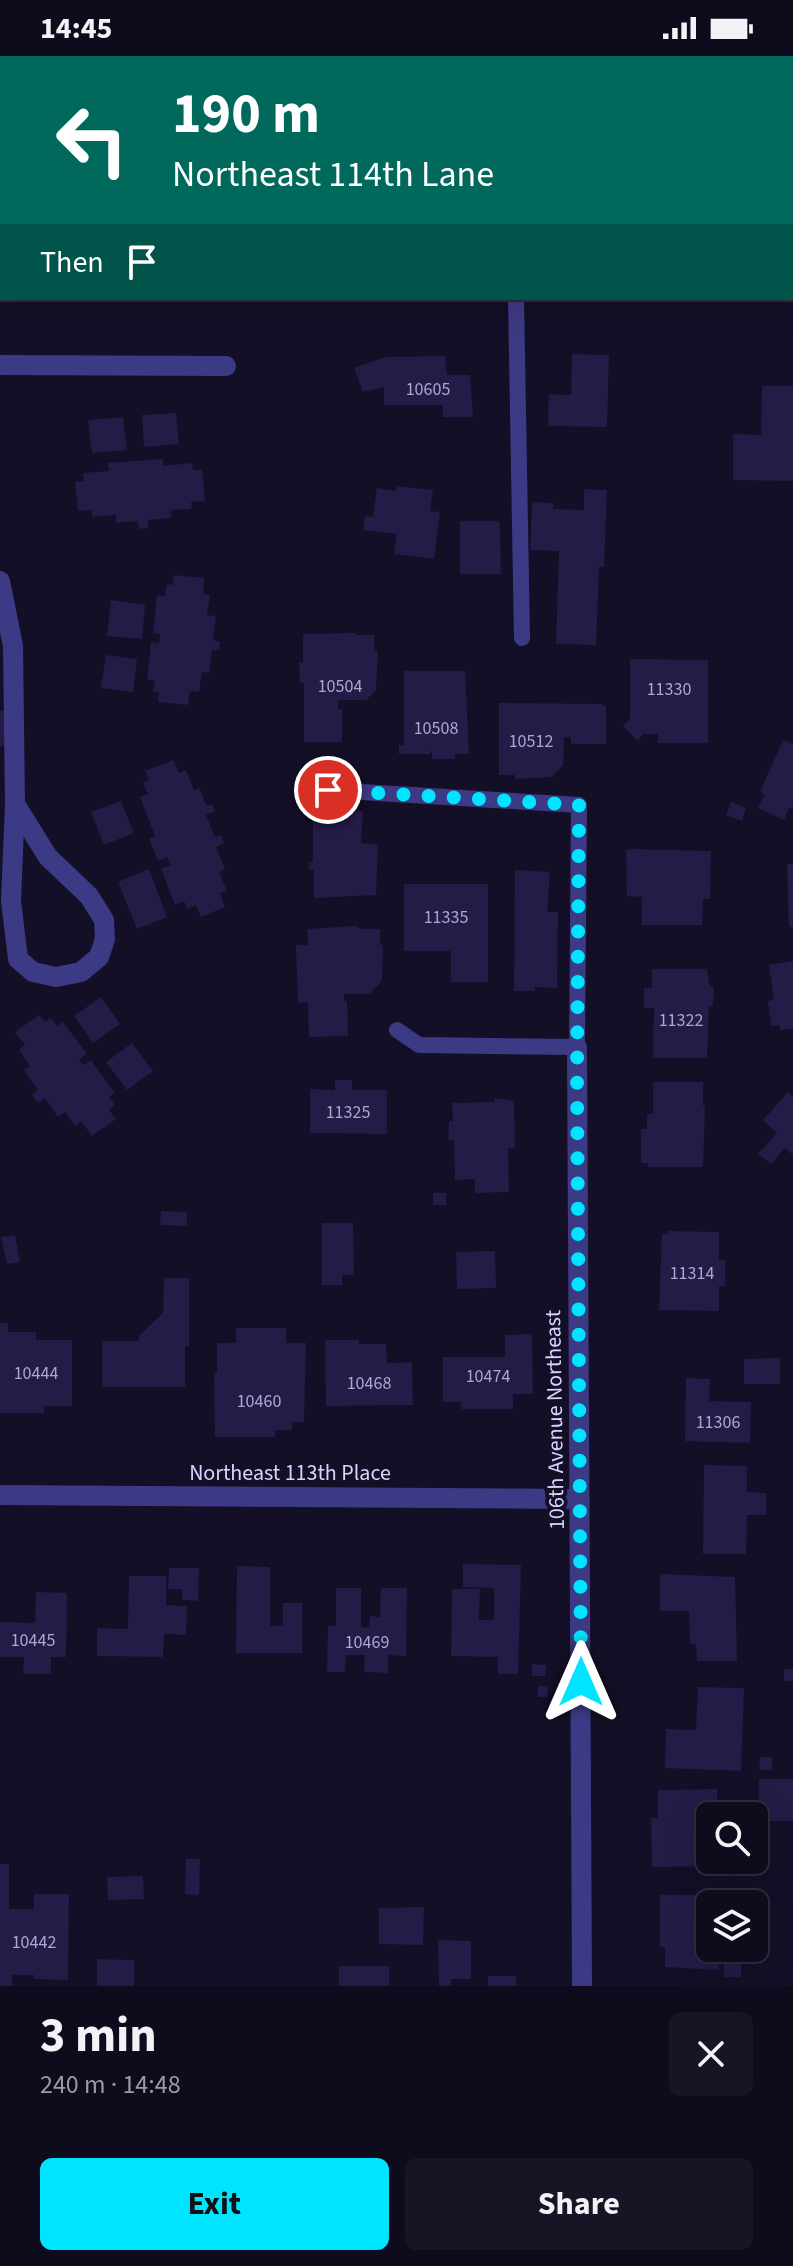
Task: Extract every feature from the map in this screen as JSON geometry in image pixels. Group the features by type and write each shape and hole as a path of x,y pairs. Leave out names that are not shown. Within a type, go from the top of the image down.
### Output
{"street":[{"path":"0,365 226,366"},
{"path":"0,581 13,646 15,804 11,901 18,959 33,972 44,975 56,977 81,972 99,957 105,939 104,920 89,896 48,857 15,804"},
{"name":"106th Avenue Northeast","path":"577,1047 582,1986"},
{"name":"Northeast 113th Place","path":"0,1495 580,1499"}],"lane":[{"path":"516,300 522,638"},
{"name":"106th Avenue Northeast","path":"328,790 579,805 577,1047"},
{"path":"397,1030 419,1045 577,1047"}],"building":[{"path":"572,354 609,355 607,427 548,426 549,394 571,395"},
{"path":"445,356 447,375 470,375 473,417 443,417 443,405 384,405 384,387 363,392 354,368 385,357"},
{"path":"762,386 793,386 793,481 733,480 733,434 761,435"},
{"path":"176,413 179,444 144,447 142,415"},
{"path":"123,417 127,450 92,453 88,420"},
{"path":"163,459 163,466 192,463 193,470 202,470 205,501 191,502 192,509 171,510 171,518 148,520 148,528 139,529 138,521 116,523 116,515 92,517 92,510 78,511 75,482 84,481 83,473 109,471 108,463"},
{"path":"396,486 433,490 430,511 440,512 434,559 394,554 397,534 363,530 365,516 373,517 377,488 396,491"},
{"path":"584,489 607,490 604,567 599,567 596,645 556,644 559,551 530,550 532,502 553,503 553,509 584,510"},
{"path":"460,521 498,521 501,574 460,574"},
{"path":"174,575 204,578 203,594 210,595 207,615 216,616 213,640 220,642 219,650 212,650 209,673 202,672 199,692 190,691 188,705 158,702 159,692 153,692 155,681 147,679 151,642 159,643 160,634 153,633 157,595 165,596 167,584 173,585"},
{"path":"111,600 145,605 142,639 107,636"},
{"path":"303,634 374,635 374,651 378,651 376,690 366,700 338,700 338,709 342,709 342,742 304,742 304,683 300,683 299,663 303,662"},
{"path":"106,655 137,659 133,692 101,688"},
{"path":"630,659 708,660 708,743 658,743 658,734 643,734 638,741 623,726 630,718"},
{"path":"404,671 465,671 469,754 455,754 455,759 432,759 432,750 430,754 399,754 399,745 404,745"},
{"path":"499,703 603,704 606,706 606,744 571,744 571,737 564,737 563,765 552,777 515,779 515,775 499,775"},
{"path":"0,711 7,711 7,746 0,746"},
{"path":"783,740 793,744 793,806 784,820 758,808 765,794 760,792"},
{"path":"173,760 179,773 186,770 194,790 199,788 207,806 212,804 215,811 206,815 215,837 221,835 224,843 216,847 225,869 219,872 227,891 220,893 225,907 201,917 196,905 187,909 184,901 175,905 161,869 171,865 167,857 158,861 149,839 155,836 140,797 148,794 143,783 149,780 145,771"},
{"path":"121,801 134,833 104,845 91,812"},
{"path":"731,802 746,808 742,821 726,815"},
{"path":"321,805 341,805 344,811 363,811 361,843 378,845 376,895 314,898 314,870 309,870 309,862 313,862 313,811 318,811"},
{"path":"626,850 711,851 710,899 703,899 702,925 642,925 642,897 627,896"},
{"path":"787,864 793,864 793,927 789,927"},
{"path":"149,869 167,917 137,929 118,882"},
{"path":"515,870 550,872 547,912 558,912 557,988 535,987 535,991 514,991"},
{"path":"404,884 488,884 488,982 451,982 451,951 404,951"},
{"path":"356,926 380,929 382,981 370,994 344,994 348,1036 309,1037 308,1002 298,1003 296,945 308,945 307,929"},
{"path":"793,961 793,1029 780,1030 780,1025 771,1026 768,1001 774,1000 769,965"},
{"path":"652,969 707,969 710,987 714,987 713,1006 709,1006 707,1058 653,1058 654,1008 644,1008 644,988 652,988"},
{"path":"101,997 120,1024 93,1043 74,1016"},
{"path":"39,1015 45,1022 51,1018 57,1026 63,1022 87,1054 79,1060 83,1065 91,1060 115,1093 109,1097 115,1105 109,1110 116,1119 92,1136 81,1121 75,1126 65,1112 58,1117 45,1098 38,1103 32,1095 38,1090 24,1070 30,1066 19,1050 25,1045 15,1032"},
{"path":"132,1043 153,1071 127,1090 106,1062"},
{"path":"335,1080 352,1080 352,1090 387,1090 387,1134 310,1133 310,1089 335,1090"},
{"path":"653,1082 703,1082 703,1167 648,1167 648,1163 641,1163 641,1129 647,1129 647,1114 653,1114"},
{"path":"788,1092 793,1097 793,1155 785,1148 771,1164 758,1154 777,1133 763,1120"},
{"path":"495,1098 514,1101 515,1148 508,1148 509,1192 475,1193 475,1179 455,1180 454,1140 448,1140 449,1121 453,1121 452,1103 495,1102"},
{"path":"433,1193 446,1193 446,1205 433,1205"},
{"path":"161,1211 187,1212 187,1226 160,1225"},
{"path":"322,1223 353,1223 354,1275 342,1275 342,1285 322,1285"},
{"path":"668,1231 719,1232 719,1260 725,1260 725,1286 719,1286 719,1311 659,1310 662,1234 668,1234"},
{"path":"15,1235 20,1262 7,1264 1,1237"},
{"path":"495,1251 496,1288 457,1289 456,1252"},
{"path":"164,1278 189,1278 189,1346 185,1346 185,1387 102,1387 102,1341 139,1341 139,1336 163,1313"},
{"path":"0,1323 8,1323 8,1332 36,1332 36,1340 72,1340 72,1406 44,1406 44,1413 0,1413"},
{"path":"236,1328 286,1328 286,1343 306,1343 304,1422 292,1422 292,1430 275,1430 275,1437 215,1437 217,1343 236,1343"},
{"path":"532,1334 533,1394 513,1394 513,1409 461,1409 461,1402 443,1402 443,1357 505,1357 505,1335"},
{"path":"325,1340 386,1344 387,1363 412,1362 413,1405 326,1406"},
{"path":"780,1358 780,1384 744,1384 744,1359"},
{"path":"686,1378 710,1379 709,1401 751,1402 750,1443 685,1441"},
{"path":"704,1465 747,1466 747,1492 766,1493 766,1515 747,1515 746,1554 703,1554"},
{"path":"463,1564 521,1565 518,1674 498,1674 498,1657 451,1656 452,1589 480,1589 479,1620 494,1620 494,1588 463,1587"},
{"path":"237,1566 270,1567 270,1626 283,1626 283,1603 302,1603 302,1653 236,1653"},
{"path":"169,1568 199,1568 198,1601 182,1600 182,1589 168,1589"},
{"path":"660,1574 735,1577 737,1661 697,1661 696,1644 690,1644 689,1611 660,1611"},
{"path":"129,1576 166,1576 166,1605 187,1606 186,1635 164,1634 163,1657 97,1656 97,1628 128,1629"},
{"path":"336,1588 361,1588 361,1627 369,1628 370,1616 380,1617 381,1588 407,1588 406,1656 388,1655 388,1673 364,1672 365,1655 346,1655 345,1672 327,1672 328,1626 336,1626"},
{"path":"36,1592 67,1593 66,1657 51,1657 51,1674 23,1674 24,1657 0,1657 0,1622 35,1623"},
{"path":"532,1664 546,1665 545,1676 532,1676"},
{"path":"784,1669 793,1669 793,1681 784,1681"},
{"path":"538,1686 548,1686 547,1697 538,1697"},
{"path":"698,1687 744,1688 741,1771 665,1768 666,1729 696,1730"},
{"path":"760,1757 772,1757 772,1770 759,1770"},
{"path":"759,1779 793,1779 793,1821 768,1821 768,1802 758,1802"},
{"path":"717,1789 717,1802 696,1802 696,1866 652,1867 651,1818 658,1818 658,1790"},
{"path":"186,1859 200,1859 199,1895 185,1894"},
{"path":"0,1864 9,1864 9,1909 34,1909 34,1894 69,1894 68,1980 12,1975 12,1986 0,1986"},
{"path":"143,1876 144,1899 108,1900 107,1877"},
{"path":"660,1895 696,1895 696,1962 719,1962 719,1970 665,1967 665,1947 660,1947"},
{"path":"424,1907 423,1945 379,1944 379,1908"},
{"path":"438,1940 471,1941 471,1979 451,1979 451,1986 439,1986"},
{"path":"97,1959 134,1960 134,1986 97,1986"},
{"path":"724,1962 741,1962 741,1977 724,1977"},
{"path":"339,1966 389,1966 389,1986 339,1986"},
{"path":"488,1976 516,1976 516,1986 488,1986"}],"route":[{"path":"328,790 579,805 577,1079 581,1682"}]}
